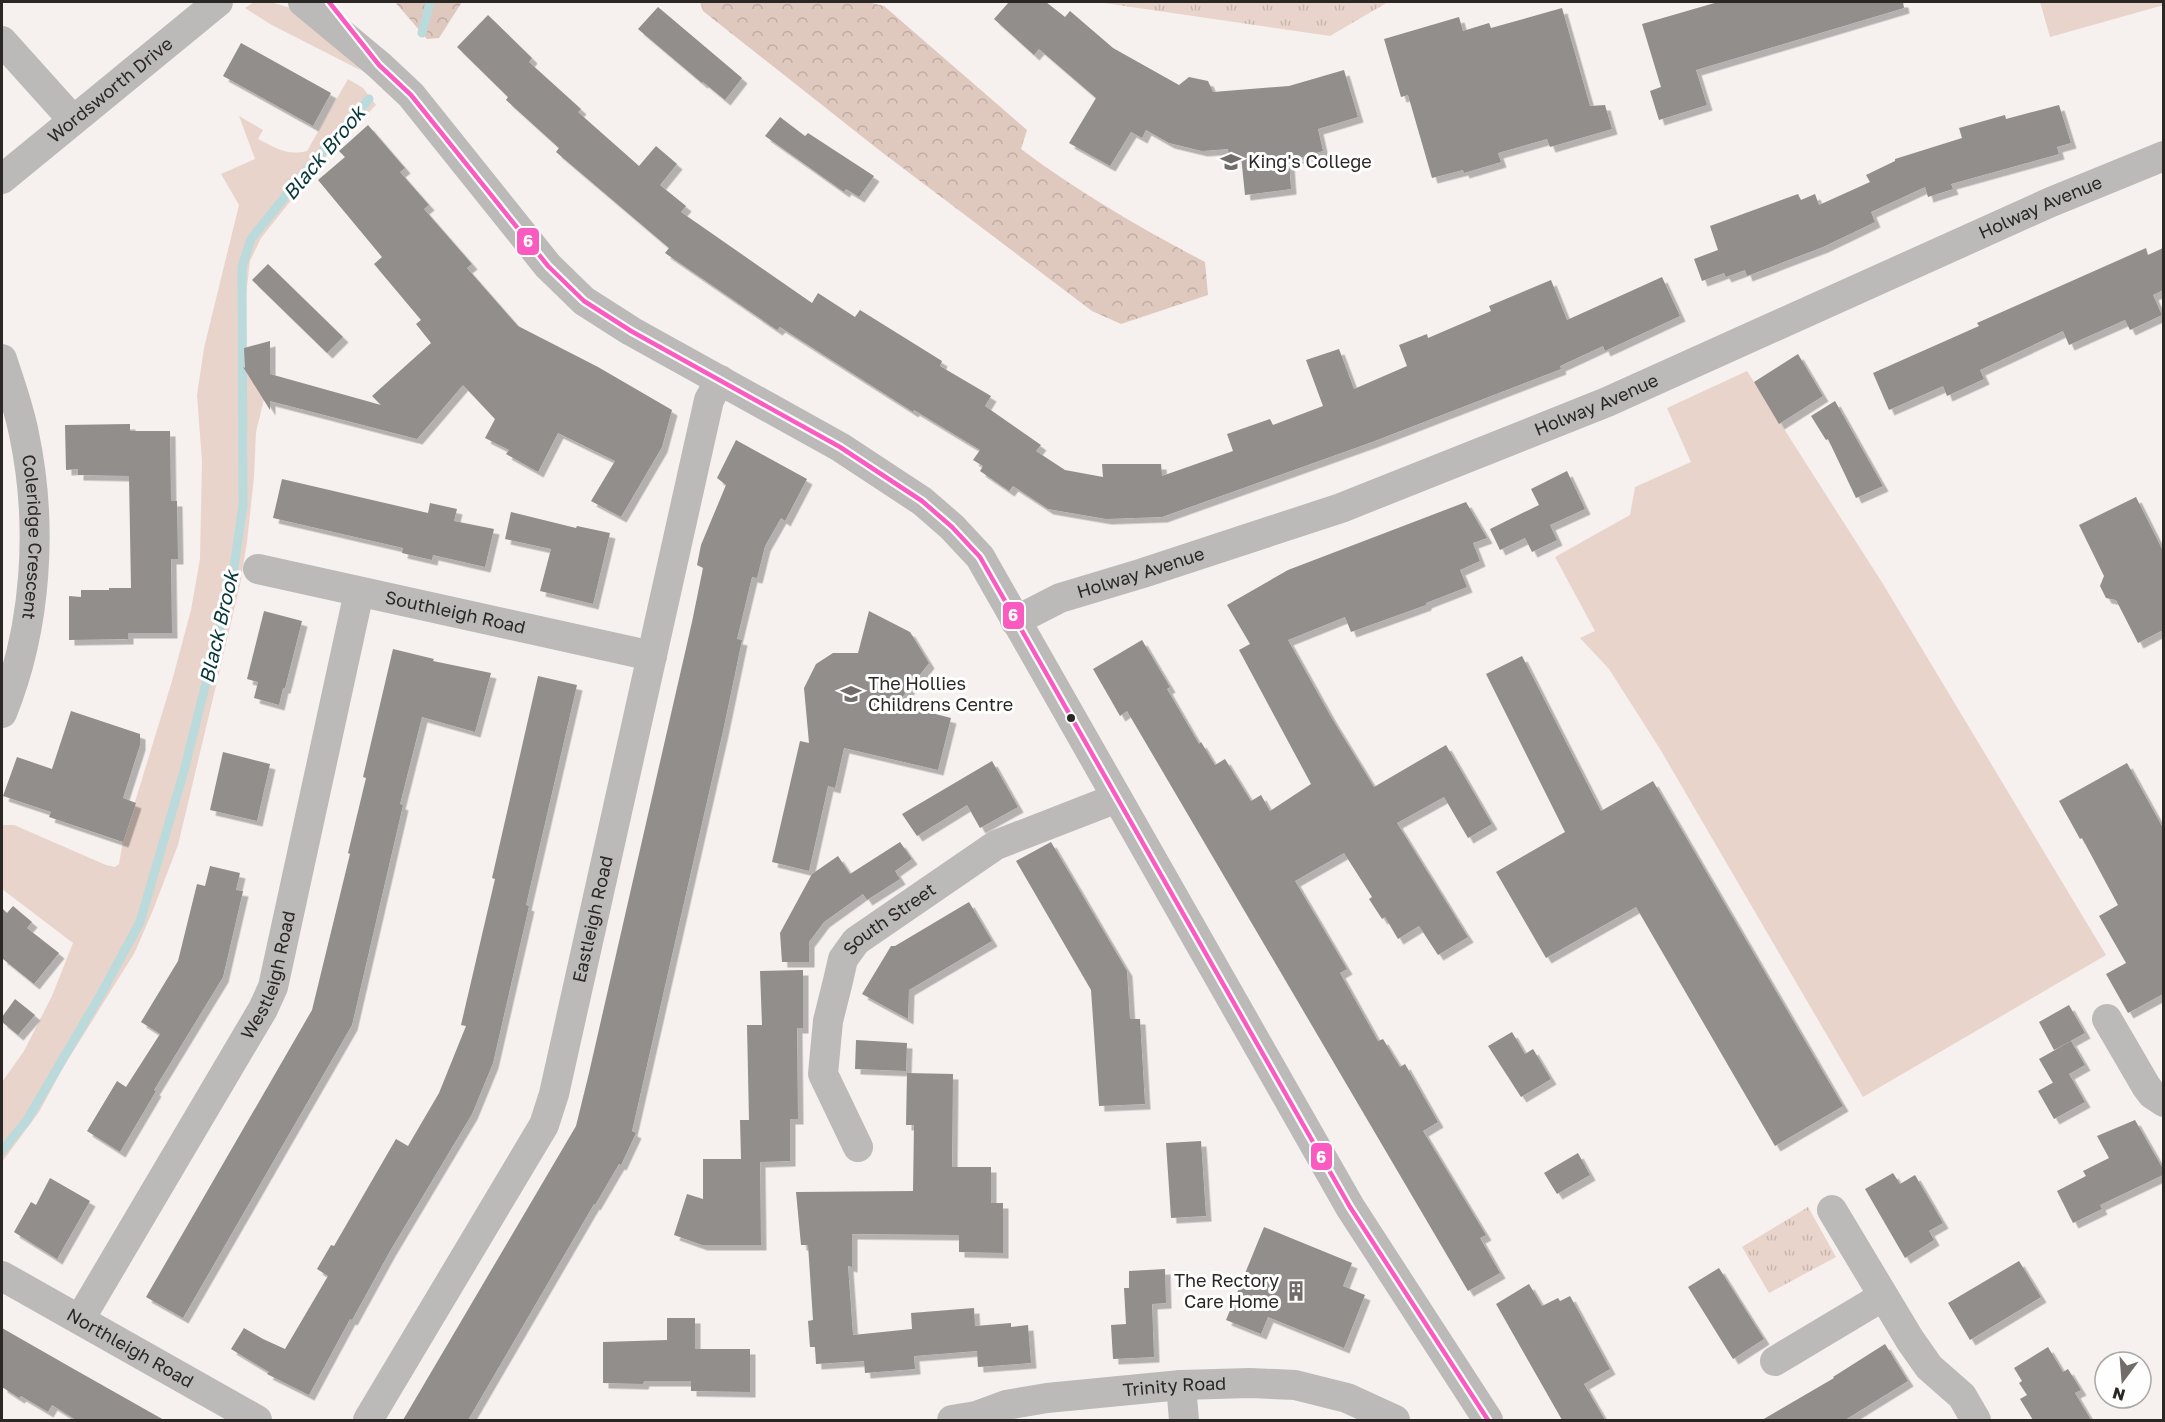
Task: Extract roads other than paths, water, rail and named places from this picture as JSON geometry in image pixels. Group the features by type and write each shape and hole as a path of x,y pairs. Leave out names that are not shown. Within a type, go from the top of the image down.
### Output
{"street":[{"name":"Wordsworth Drive","path":"2,179 218,2"},
{"path":"303,2 379,65 411,95 548,266 584,301 631,331 840,447 922,501 952,527 980,557 1270,1069 1476,1417"},
{"path":"329,2 379,65"},
{"path":"2,41 73,120"},
{"name":"Holway Avenue","path":"1015,621 1060,598 1341,508 1607,402 2051,202 2163,156"},
{"name":"Coleridge Crescent","path":"2,359 15,395 31,473 34,545 30,605 21,654 2,713"},
{"name":"Eastleigh Road","path":"368,1420 544,1125 555,1094 709,400 720,380"},
{"name":"Southleigh Road","path":"258,569 652,656"},
{"name":"Westleigh Road","path":"80,1319 263,1009 273,987 359,592"},
{"name":"South Street","path":"858,1147 822,1074 828,1022 843,959 856,941 996,845 1117,798"},
{"path":"2107,1019 2146,1086 2163,1102"},
{"path":"1832,1210 1882,1297 1929,1367 1962,1396 1976,1420"},
{"name":"Northleigh Road","path":"2,1275 257,1420"},
{"path":"1775,1361 1882,1297"},
{"name":"Trinity Road","path":"952,1420 976,1416 1006,1404 1036,1400 1181,1385 1250,1383 1295,1386 1347,1398 1395,1420"},
{"path":"1181,1385 1184,1420"}],"waterway":[{"name":"Black Brook","path":"422,33 430,2"},
{"name":"Black Brook","path":"2,1151 27,1120 101,994 140,922 184,771 233,574 243,505 242,267 251,239 304,173 369,99"}],"place":[{"name":"King's College","path":"1231,162"},
{"name":"The Hollies Childrens Centre","path":"851,694"},
{"name":"The Rectory Care Home","path":"1296,1291"}]}
